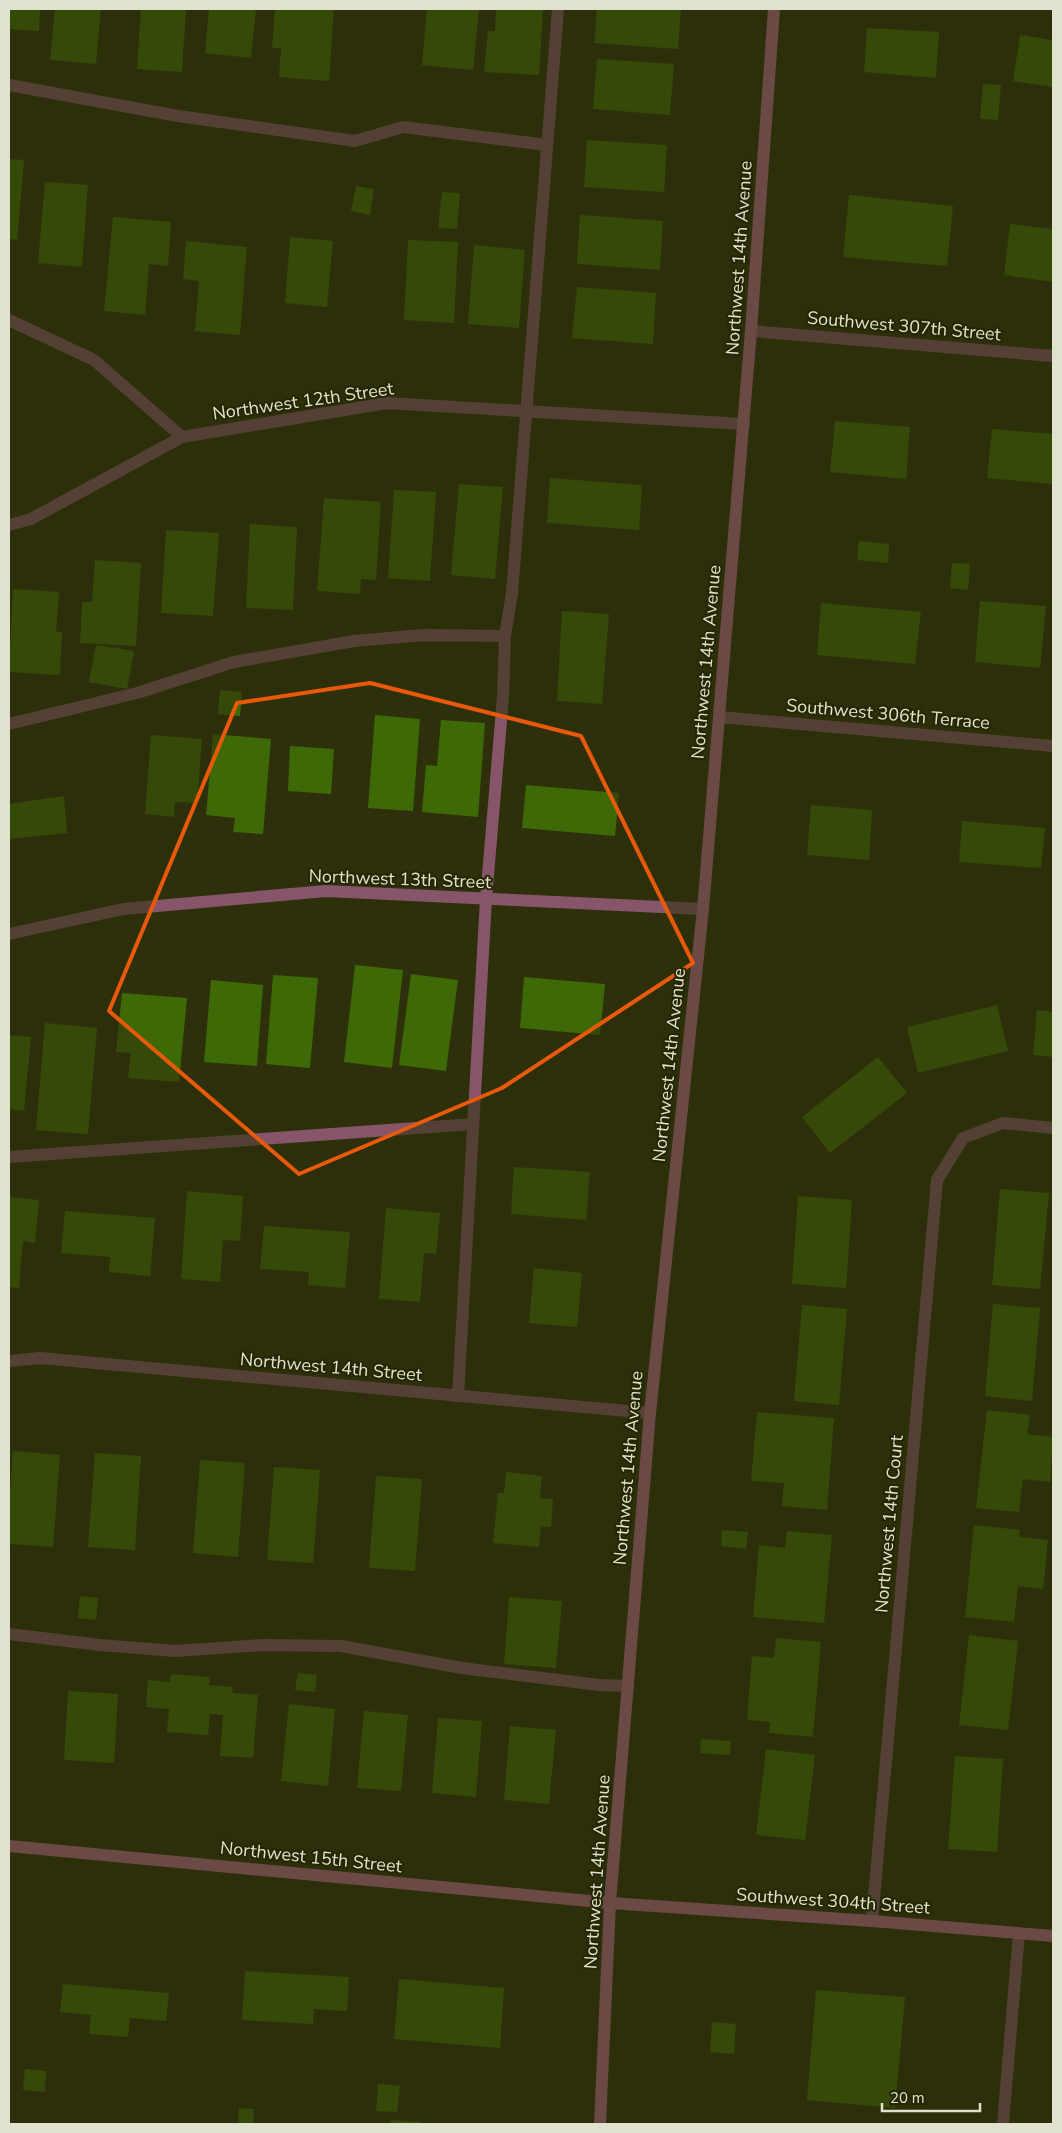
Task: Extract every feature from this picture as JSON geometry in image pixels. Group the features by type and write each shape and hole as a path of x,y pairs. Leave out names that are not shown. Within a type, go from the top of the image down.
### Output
{"street":[{"path":"458,1396 486,899 503,697 505,636 512,593 558,9"},
{"name":"Northwest 14th Avenue","path":"600,2124 610,1903 650,1413 703,909 744,424 774,9"},
{"path":"9,85 178,116 355,141 403,127 547,145"},
{"path":"9,320 94,360 182,437"},
{"name":"Southwest 307th Street","path":"751,331 1053,356"},
{"name":"Northwest 12th Street","path":"9,525 31,519 182,437 387,403 744,424"},
{"path":"9,724 137,693 234,662 354,641 424,635 505,636"},
{"name":"Southwest 306th Terrace","path":"719,717 1053,746"},
{"name":"Northwest 13th Street","path":"9,934 123,909 326,890 703,909"},
{"name":"Northwest 14th Court","path":"872,1921 937,1180 964,1138 1002,1123 1053,1128"},
{"path":"9,1157 473,1124"},
{"name":"Northwest 14th Street","path":"9,1361 40,1358 650,1413"},
{"path":"9,1634 100,1645 176,1651 263,1645 341,1646 462,1668 598,1685 628,1686"},
{"name":"Northwest 15th Street","path":"9,1846 610,1903"},
{"name":"Southwest 304th Street","path":"610,1903 872,1921 1053,1936"},
{"path":"1003,2124 1019,1933"}],"highlighted area":[{"path":"370,683 581,736 693,963 502,1088 299,1174 109,1011 237,703"}],"building":[{"path":"9,9 40,9 39,31 9,29"},
{"path":"55,9 101,9 96,64 50,60"},
{"path":"141,9 186,9 182,72 137,69"},
{"path":"209,9 256,9 251,58 205,53"},
{"path":"275,9 334,9 329,81 279,77 281,48 272,48"},
{"path":"427,9 479,9 473,70 422,65"},
{"path":"496,9 543,9 539,75 484,72 488,31 495,31"},
{"path":"597,9 681,9 678,49 594,43"},
{"path":"867,28 939,32 936,78 864,72"},
{"path":"1020,35 1053,40 1053,87 1013,81"},
{"path":"597,59 674,64 670,115 593,109"},
{"path":"983,84 1001,85 998,120 980,119"},
{"path":"587,140 667,145 664,192 584,187"},
{"path":"9,159 24,160 17,240 9,239"},
{"path":"45,182 88,185 82,267 38,263"},
{"path":"356,186 374,189 370,215 351,211"},
{"path":"442,192 460,193 457,229 438,228"},
{"path":"849,195 953,206 947,266 843,257"},
{"path":"580,215 663,221 660,270 577,264"},
{"path":"113,217 171,222 168,266 149,264 145,315 104,311"},
{"path":"1010,224 1053,229 1053,282 1004,275"},
{"path":"290,237 333,241 327,307 285,303"},
{"path":"408,240 458,242 454,323 404,320"},
{"path":"186,241 247,247 240,335 195,331 199,281 183,279"},
{"path":"474,245 525,250 519,328 468,324"},
{"path":"577,287 656,293 653,344 572,338"},
{"path":"835,421 910,427 906,479 830,472"},
{"path":"992,429 1053,434 1053,484 987,478"},
{"path":"550,478 642,485 639,530 547,523"},
{"path":"459,484 503,487 495,579 451,575"},
{"path":"394,490 436,492 430,581 388,578"},
{"path":"324,498 381,502 376,580 361,579 360,594 317,591"},
{"path":"250,524 297,527 293,610 246,608"},
{"path":"166,530 219,533 213,616 161,613"},
{"path":"859,541 889,544 888,563 857,560"},
{"path":"95,560 141,563 136,646 80,643 82,602 92,602"},
{"path":"952,563 970,564 968,590 950,588"},
{"path":"13,589 59,592 56,632 62,632 60,675 9,672"},
{"path":"980,601 1046,606 1040,668 975,662"},
{"path":"821,603 921,612 915,664 817,655"},
{"path":"562,611 609,614 602,704 557,701"},
{"path":"96,645 134,651 127,689 89,682"},
{"path":"220,690 242,692 240,716 218,714"},
{"path":"375,715 420,719 413,811 368,808"},
{"path":"441,720 485,723 478,817 422,812 426,765 437,766"},
{"path":"213,734 271,739 263,834 233,832 235,818 206,815"},
{"path":"151,735 202,739 197,803 175,802 174,817 145,814"},
{"path":"290,746 334,749 331,794 288,791"},
{"path":"526,785 619,793 615,836 522,828"},
{"path":"64,796 67,833 9,839 9,804"},
{"path":"811,805 872,810 869,860 807,855"},
{"path":"962,821 1045,828 1041,868 959,862"},
{"path":"355,965 403,970 392,1068 344,1062"},
{"path":"411,974 458,980 446,1071 399,1065"},
{"path":"273,975 318,978 310,1068 266,1064"},
{"path":"524,977 605,984 600,1035 520,1028"},
{"path":"211,980 263,985 257,1066 204,1062"},
{"path":"122,993 187,998 179,1082 128,1078 131,1053 116,1052"},
{"path":"997,1005 1008,1051 918,1073 907,1027"},
{"path":"1037,1010 1053,1012 1053,1057 1033,1055"},
{"path":"45,1023 97,1028 88,1134 36,1130"},
{"path":"9,1035 31,1037 24,1111 9,1109"},
{"path":"878,1057 907,1093 830,1153 802,1117"},
{"path":"514,1167 590,1172 586,1220 511,1214"},
{"path":"1000,1189 1049,1193 1040,1289 992,1285"},
{"path":"187,1191 243,1196 240,1241 223,1240 220,1282 181,1279"},
{"path":"798,1196 852,1200 846,1288 792,1284"},
{"path":"9,1197 39,1200 35,1243 23,1241 19,1288 9,1287"},
{"path":"386,1208 440,1213 436,1254 424,1253 420,1302 379,1299"},
{"path":"65,1211 155,1218 150,1276 109,1272 110,1257 61,1253"},
{"path":"264,1226 350,1232 345,1288 308,1285 309,1272 260,1269"},
{"path":"534,1268 582,1273 577,1327 529,1323"},
{"path":"993,1304 1040,1308 1032,1401 985,1396"},
{"path":"802,1305 847,1309 839,1405 794,1401"},
{"path":"987,1410 1030,1415 1027,1434 1053,1437 1050,1482 1023,1479 1019,1512 976,1508"},
{"path":"757,1412 834,1418 827,1510 782,1506 784,1483 751,1481"},
{"path":"13,1451 60,1455 53,1547 9,1544 9,1507"},
{"path":"95,1453 141,1456 135,1550 88,1547"},
{"path":"200,1460 245,1463 238,1557 193,1553"},
{"path":"274,1467 320,1470 313,1563 267,1560"},
{"path":"506,1472 542,1476 540,1498 553,1499 551,1527 541,1526 539,1547 493,1543 498,1493 504,1493"},
{"path":"376,1476 422,1479 415,1571 369,1568"},
{"path":"974,1525 1020,1530 1019,1537 1048,1540 1043,1589 1018,1586 1014,1622 965,1617"},
{"path":"722,1530 748,1532 746,1549 721,1546"},
{"path":"787,1531 832,1535 824,1623 753,1617 759,1545 785,1548"},
{"path":"80,1596 98,1598 96,1620 78,1618"},
{"path":"509,1597 562,1601 556,1668 504,1664"},
{"path":"969,1635 1018,1641 1008,1730 959,1725"},
{"path":"776,1638 821,1642 813,1737 769,1733 770,1722 747,1720 752,1656 774,1658"},
{"path":"298,1673 317,1675 315,1692 295,1690"},
{"path":"171,1674 210,1677 209,1685 233,1687 232,1693 258,1695 253,1758 220,1756 223,1715 210,1714 208,1735 167,1732 169,1709 146,1707 148,1680 170,1682"},
{"path":"68,1691 118,1694 114,1763 64,1760"},
{"path":"289,1704 335,1709 328,1786 281,1781"},
{"path":"364,1711 408,1715 401,1791 357,1788"},
{"path":"438,1718 482,1721 476,1797 432,1793"},
{"path":"510,1726 556,1730 549,1804 504,1800"},
{"path":"701,1739 731,1741 730,1755 700,1753"},
{"path":"766,1749 815,1755 805,1840 756,1835"},
{"path":"955,1756 1003,1759 997,1852 948,1849"},
{"path":"245,1971 349,1977 347,2011 314,2009 313,2024 242,2020"},
{"path":"399,1979 504,1988 500,2048 394,2039"},
{"path":"63,1984 169,1993 166,2021 130,2018 128,2037 89,2034 91,2015 60,2012"},
{"path":"816,1990 905,1997 895,2108 807,2100"},
{"path":"712,2022 736,2024 734,2054 710,2052"},
{"path":"25,2069 46,2071 45,2092 23,2090"},
{"path":"378,2084 400,2086 397,2112 376,2111"},
{"path":"239,2108 254,2109 253,2124 238,2124"},
{"path":"391,2120 421,2122 421,2124 391,2124"}]}
